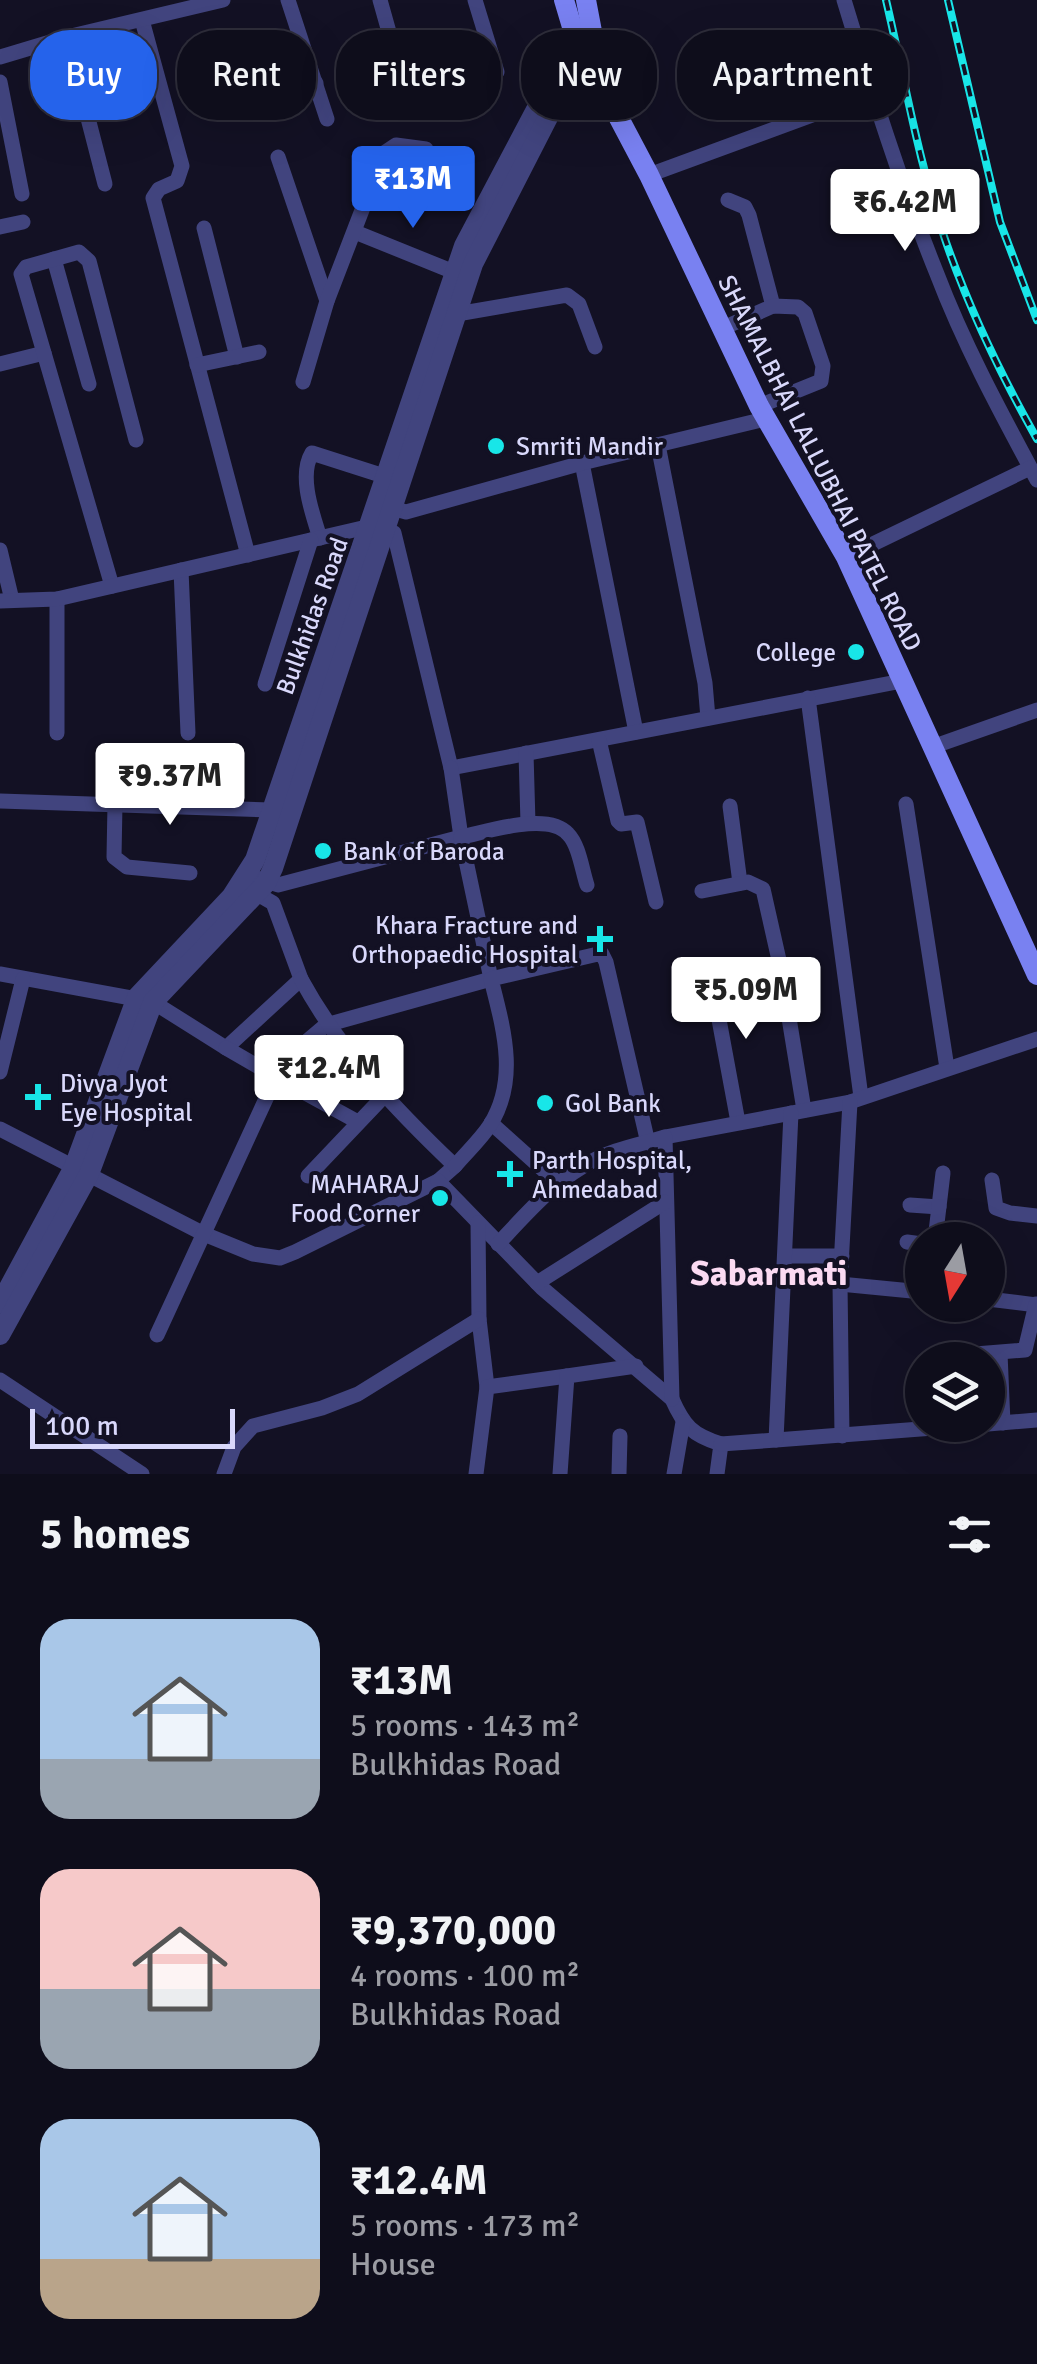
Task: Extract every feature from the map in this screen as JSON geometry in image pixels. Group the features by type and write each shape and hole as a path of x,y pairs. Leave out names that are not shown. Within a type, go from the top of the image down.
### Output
{"main road":[{"path":"564,0 578,30"},
{"path":"586,0 587,30"},
{"name":"SHAMALBHAI LALLUBHAI PATEL ROAD","path":"620,120 762,412 846,557 1037,975"}],"street":[{"path":"98,30 223,0"},
{"path":"288,0 298,30"},
{"path":"380,0 389,30"},
{"path":"475,0 484,30"},
{"path":"844,0 853,30"},
{"path":"142,20 182,166 177,181 159,188 153,198 248,555"},
{"path":"1,54 30,47"},
{"path":"0,82 22,194"},
{"path":"316,84 328,119"},
{"path":"88,120 104,184"},
{"path":"545,120 473,264 456,282 457,314 440,341 385,507 406,512 658,446 762,412 821,381 823,366 806,313 798,306 773,306 723,328"},
{"path":"649,175 799,120"},
{"path":"846,557 1034,474 986,384 937,276 882,120"},
{"path":"304,382 327,301 384,154 396,145 426,149"},
{"path":"278,157 327,301"},
{"path":"728,200 746,207 750,215 773,306"},
{"path":"0,227 23,222"},
{"path":"204,228 237,357"},
{"path":"355,232 456,282"},
{"path":"112,586 21,274 26,266 79,252 89,261 136,440"},
{"path":"54,259 89,384"},
{"name":"Bulkhidas Road","path":"0,1335 81,1171 145,1000 253,884 378,528 385,507 387,477 440,341 456,282"},
{"path":"457,314 567,295 579,304 595,347"},
{"path":"0,364 44,352"},
{"path":"198,365 260,352"},
{"path":"658,446 705,683 708,718"},
{"path":"265,684 316,540 306,471 312,453 387,477"},
{"path":"582,463 636,732"},
{"path":"0,550 6,600 56,599 316,540 378,528 394,533 451,768 461,837 507,1046 507,1071 492,1124 438,1181 280,1258 253,1254 204,1234 0,1129"},
{"name":"Bulkhidas Road","path":"253,884 272,810 378,528"},
{"path":"181,570 188,733"},
{"path":"56,599 57,734"},
{"path":"451,768 902,680"},
{"path":"808,698 855,1099 840,1284 842,1436"},
{"path":"932,748 1037,710"},
{"path":"599,740 618,821 636,822 656,902"},
{"path":"526,754 528,823"},
{"path":"0,801 272,810"},
{"path":"115,804 114,857 119,863 190,872"},
{"path":"906,804 948,1068"},
{"path":"730,806 740,884"},
{"path":"253,884 278,886 528,823 554,825 570,835 587,886"},
{"path":"253,884 273,903 302,979 326,1025 384,1096 454,1166"},
{"path":"702,891 757,884 763,890 781,969 797,1111 776,1440"},
{"path":"157,1335 276,1078 293,1054 326,1025 491,979 602,954 657,1140 665,1202 672,1399"},
{"path":"710,971 738,1122"},
{"path":"0,974 145,1000 180,1016 276,1078 358,1122"},
{"path":"0,1072 23,979"},
{"path":"226,1048 302,979"},
{"path":"498,1244 559,1184 600,1157 657,1140 855,1099 1037,1039"},
{"path":"308,1176 384,1096"},
{"path":"492,1124 559,1184"},
{"name":"Bulkhidas Road","path":"2,1295 81,1171"},
{"path":"937,1222 943,1173"},
{"path":"992,1180 996,1208 1037,1216"},
{"path":"438,1181 537,1284 672,1399 683,1422 706,1439 721,1444 905,1431"},
{"path":"537,1284 665,1202"},
{"path":"910,1205 939,1207"},
{"path":"476,1474 487,1387 479,1319 478,1223"},
{"path":"785,1256 842,1256"},
{"path":"840,1284 905,1290"},
{"path":"1005,1301 1036,1304 1025,1350 1005,1352"},
{"path":"224,1474 234,1446 253,1426 358,1394 479,1319"},
{"path":"487,1387 636,1366"},
{"path":"560,1474 568,1376"},
{"path":"0,1380 142,1474"},
{"path":"1005,1422 1037,1420"},
{"path":"674,1474 683,1422"},
{"path":"619,1474 620,1436"},
{"path":"718,1474 721,1444"}],"railway":[{"path":"886,0 920,154 947,245 988,344 1037,439"},
{"path":"948,0 1000,222 1037,320"}],"place":[{"name":"Smriti Mandir","path":"496,446"},
{"name":"College","path":"856,652"},
{"name":"Bank of Baroda","path":"323,851"},
{"name":"Khara Fracture and Orthopaedic Hospital","path":"600,939"},
{"name":"Divya Jyot Eye Hospital","path":"38,1097"},
{"name":"Gol Bank","path":"545,1103"},
{"name":"Parth Hospital, Ahmedabad","path":"510,1174"},
{"name":"MAHARAJ Food Corner","path":"440,1198"}],"district":[{"name":"Sabarmati","path":"769,1273"}]}
